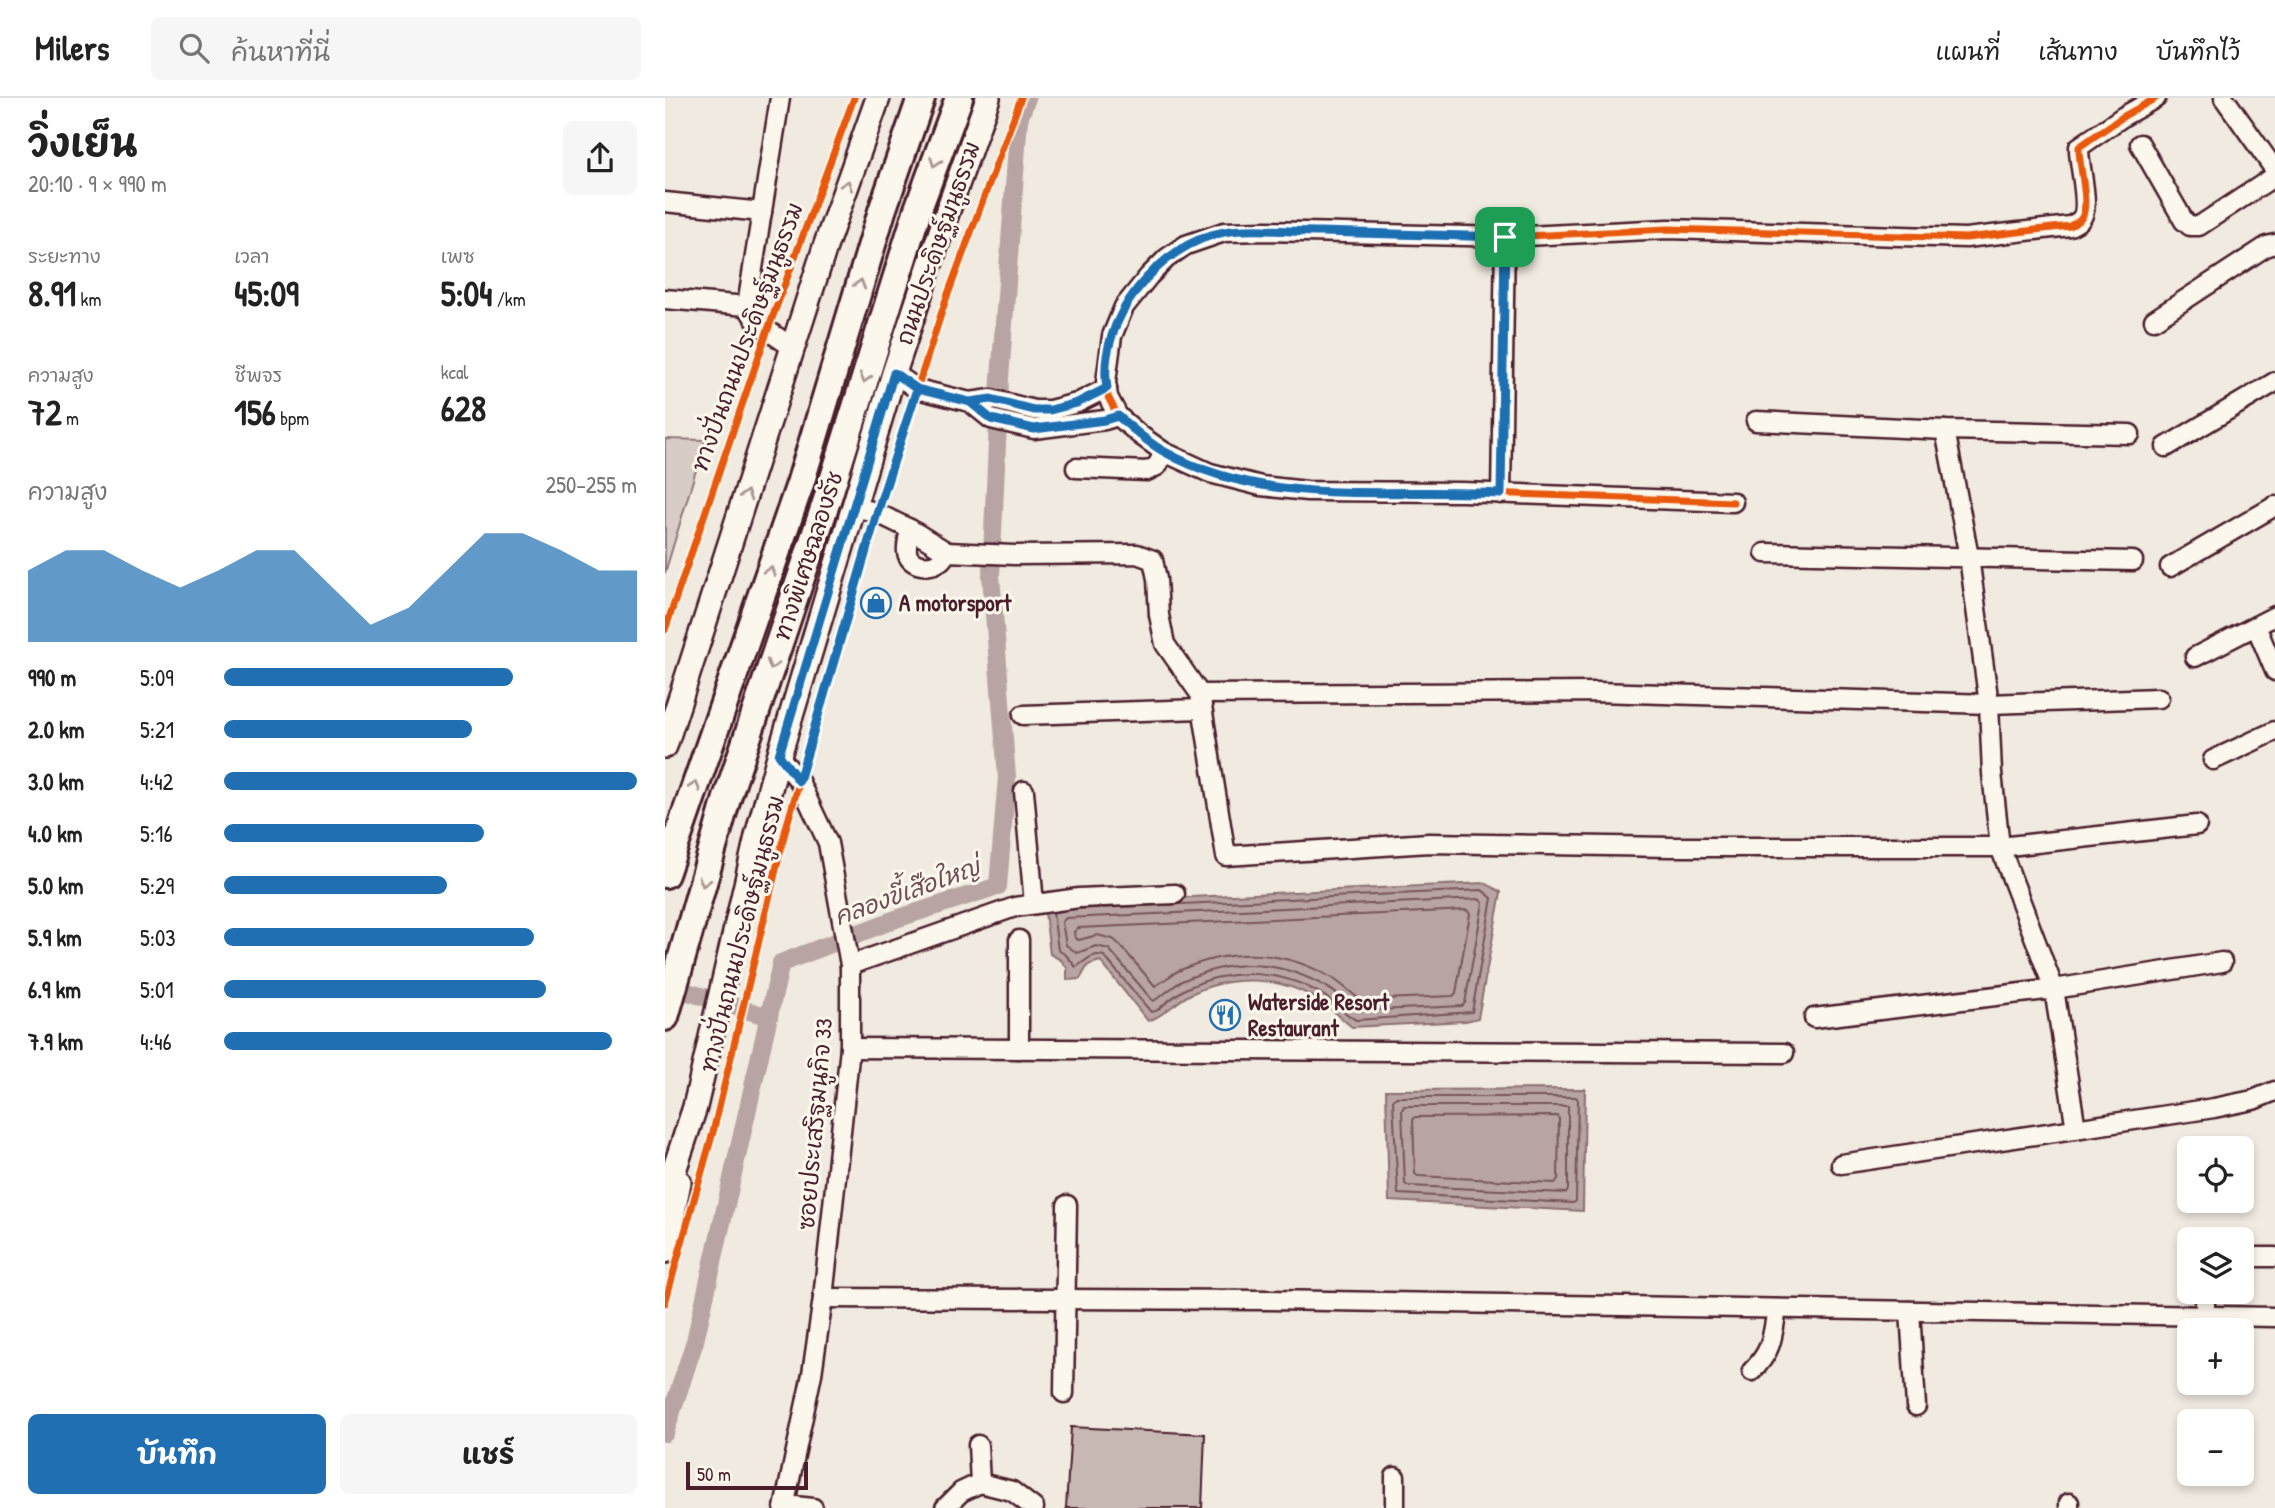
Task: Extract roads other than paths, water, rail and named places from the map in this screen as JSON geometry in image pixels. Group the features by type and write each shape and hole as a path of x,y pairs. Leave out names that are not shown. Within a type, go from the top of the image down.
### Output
{"highway":[{"name":"ทางพิเศษฉลองรัช","path":"665,874 800,484 882,211 922,98"},
{"name":"ทางพิเศษฉลองรัช","path":"665,1017 727,798 828,497 918,209 959,98"}],"main road":[{"path":"665,746 792,347 878,98"},
{"name":"ถนนประดิษฐ์มนูธรรม","path":"665,1198 695,1107 758,832 779,755 894,373 988,98"},
{"path":"665,1251 695,1107"}],"street":[{"path":"780,98 747,306 758,324 792,347"},
{"path":"1733,502 1463,492 1307,491 1261,486 1210,473 1164,452 1118,416 1108,397 1107,388 1112,336 1124,307 1167,258 1185,245 1224,232 1505,237 1668,229 1966,238 2070,226 2081,220 2086,209 2078,157 2079,147 2155,98"},
{"path":"2224,98 2275,170"},
{"path":"2140,144 2190,226 2199,226 2275,176"},
{"path":"665,202 762,212"},
{"path":"1501,494 1505,237"},
{"path":"2154,320 2267,246 2275,244"},
{"path":"665,299 747,306"},
{"path":"894,373 917,389 970,402 991,399 1034,410 1050,410 1077,403 1107,388"},
{"path":"2166,447 2275,382"},
{"path":"970,402 991,419 1034,429 1118,416"},
{"path":"1755,421 1945,430 2130,434"},
{"path":"1945,430 1969,557 1989,704 1992,773 2000,847 2054,989 2076,1129"},
{"path":"1076,468 1147,471 1157,466 1164,452"},
{"path":"853,506 877,513 910,529 947,552 1014,555 1137,554 1153,560 1165,644 1201,701 1226,856 1429,844 2000,847 2197,825"},
{"path":"2170,567 2275,506"},
{"path":"910,529 907,552 911,561 919,565 929,565 941,561 947,552"},
{"path":"1765,554 2133,561"},
{"path":"2195,657 2275,616"},
{"path":"2256,626 2275,671"},
{"path":"1023,715 1201,701 1597,692 1989,704 2159,698"},
{"path":"2213,760 2275,731"},
{"name":"ซอยประเสริฐมนูกิจ 33","path":"779,755 799,781 828,843 850,965 851,1048 812,1374 784,1507"},
{"path":"1024,791 1034,905"},
{"path":"850,965 1015,907 1079,898 1175,894"},
{"path":"1019,940 1019,1049"},
{"path":"1814,1018 2054,989 2222,962"},
{"path":"851,1048 1784,1053"},
{"path":"1841,1164 2214,1108 2253,1100 2275,1091"},
{"path":"1064,1393 1067,1205"},
{"path":"2254,1256 2275,1257"},
{"path":"823,1298 1269,1300 2275,1317"},
{"path":"2205,1304 2205,1315"},
{"path":"1752,1371 1766,1357 1777,1309"},
{"path":"1910,1311 1916,1406"},
{"path":"978,1445 980,1483"},
{"path":"1395,1477 1395,1508"},
{"path":"945,1508 961,1492 980,1483 1012,1491 1034,1508"},
{"path":"784,1507 813,1508"}],"water":[{"path":"1485,883 1501,892 1478,1018 1466,1021 1352,1027 1327,1006 1307,994 1291,987 1257,981 1222,983 1205,988 1148,1021 1100,961 1088,965 1080,979 1067,980 1067,968 1061,960 1050,954 1044,904"},
{"path":"1585,1089 1583,1211 1389,1201 1386,1090"}],"waterway":[{"name":"คลองขี้เสือใหญ่","path":"665,1433 695,1341 781,963 896,919 998,886 1007,777 991,576 1000,378 1019,119 1027,98"},
{"path":"665,985 769,1017"}],"place":[{"name":"A motorsport","path":"876,603"},
{"name":"Waterside Resort Restaurant","path":"1225,1015"}]}
